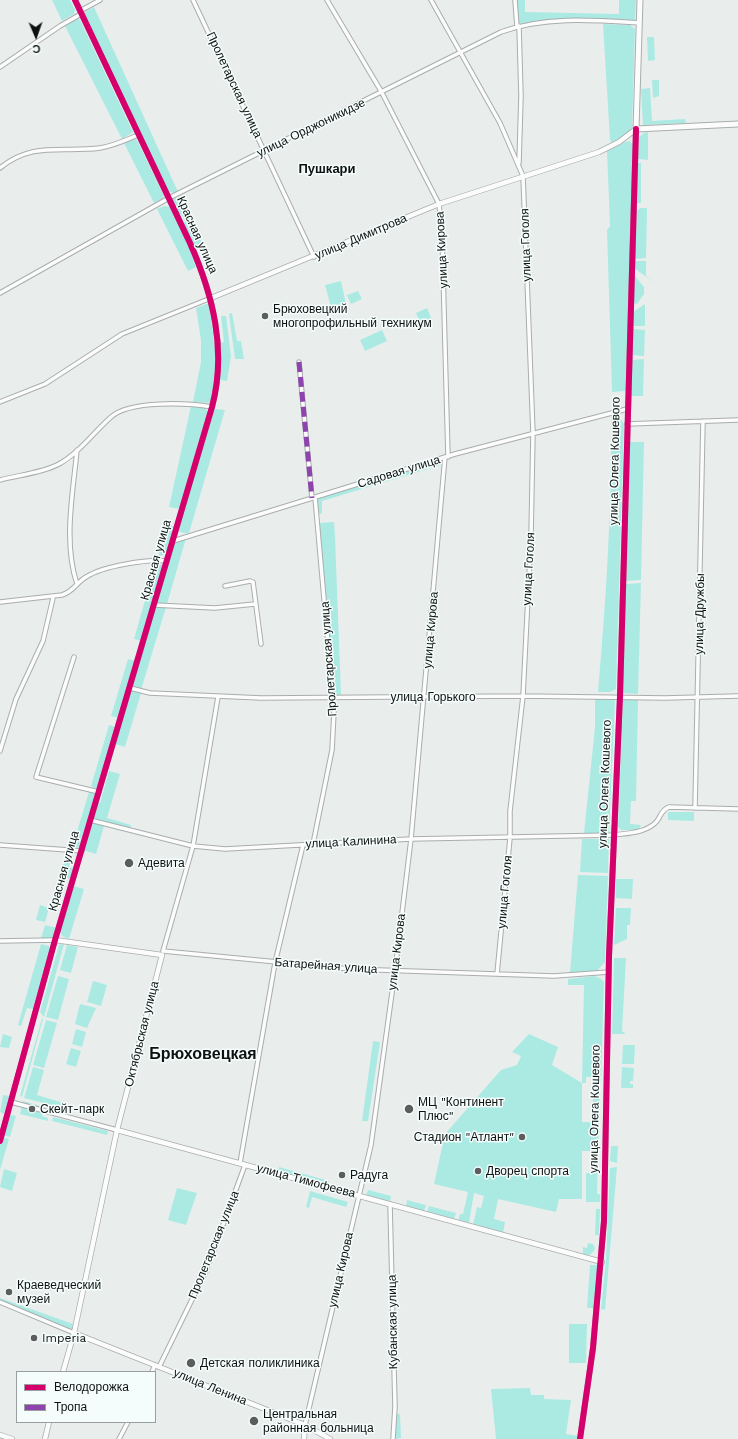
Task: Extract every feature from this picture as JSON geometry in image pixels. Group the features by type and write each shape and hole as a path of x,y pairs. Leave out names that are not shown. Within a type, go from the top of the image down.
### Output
{"main road":[{"name":"улица Олега Кошевого","path":"636,130 640,0"},
{"path":"636,130 738,124"}],"street":[{"name":"Красная улица","path":"0,1140 55,940 218,384 219,362 211,298 196,257 75,0"},
{"path":"0,67 100,0"},
{"name":"Пролетарская улица","path":"194,0 314,257"},
{"name":"улица Кирова","path":"304,1439 305,1425 371,1145 395,971 411,839 447,457 442,233 439,204 381,91 327,0"},
{"name":"улица Гоголя","path":"431,0 500,123 523,176 533,433 531,537 523,696 510,811 510,838 497,974"},
{"name":"улица Гоголя","path":"515,0 518,26 521,96 519,164"},
{"name":"улица Орджоникидзе","path":"0,293 169,198 494,35 518,26 548,22 579,20 639,23"},
{"name":"улица Димитрова","path":"0,402 45,384 122,334 314,257 439,204 603,151 636,130"},
{"name":"улица Олега Кошевого","path":"580,1439 592,1359 602,1262 605,1200 609,972 620,696 636,130"},
{"path":"0,168 17,156 33,151 54,148 99,148 117,144 138,135"},
{"name":"Пролетарская улица","path":"299,362 334,697 332,750 313,844"},
{"path":"0,480 54,466 77,450 112,416 124,410 176,403 212,407"},
{"name":"Садовая улица","path":"173,541 447,457 627,409"},
{"path":"627,424 738,420"},
{"name":"улица Дружбы","path":"695,808 703,421"},
{"path":"77,450 70,536 73,571 77,584"},
{"path":"0,602 53,598 67,594 77,584 95,572 138,562 167,561"},
{"path":"225,586 252,581 261,644"},
{"path":"0,751 16,699 43,640 53,598"},
{"path":"154,605 215,608 255,604"},
{"path":"74,657 36,777 99,792"},
{"name":"улица Горького","path":"130,688 144,692 218,697 620,696 665,698 738,696"},
{"name":"Октябрьская улица","path":"63,1371 74,1333 117,1130 163,953 193,846 218,697"},
{"name":"улица Калинина","path":"90,820 193,846 225,849 411,839 614,835 639,832 649,827 657,821 667,808 738,809"},
{"path":"0,845 82,851"},
{"path":"240,1163 275,963 303,845"},
{"name":"Батарейная улица","path":"0,941 55,940 163,953 327,968 561,976 609,972"},
{"name":"улица Тимофеева","path":"11,1102 602,1262"},
{"name":"Пролетарская улица","path":"153,1371 157,1366 206,1271 245,1165"},
{"name":"Кубанская улица","path":"390,1204 395,1407 393,1439"},
{"name":"улица Ленина","path":"0,1302 305,1425 330,1439"},
{"path":"45,1439 49,1423"},
{"path":"119,1439 127,1423"},
{"path":"0,1435 12,1439"}],"shaded area":[{"path":"52,0 70,0 75,10 74,14 62,21"},
{"path":"516,0 525,0 525,12 619,14 619,0 636,0 635,20 589,19 521,24 518,22"},
{"path":"94,7 178,192 174,193 167,191 85,15 85,12"},
{"path":"78,19 80,20 133,132 122,139 65,26"},
{"path":"603,24 630,25 635,29 632,127 630,132 612,143 610,140"},
{"path":"647,37 654,37 655,60 648,61"},
{"path":"652,80 659,80 659,96 653,98"},
{"path":"650,88 652,121 685,119 686,123 643,125 641,89"},
{"path":"648,132 648,160 638,159 639,137"},
{"path":"134,139 137,140 164,196 162,199 154,203 124,143"},
{"path":"630,141 633,145 626,391 612,392 607,230 610,226 607,151"},
{"path":"638,163 641,163 641,203 637,203"},
{"path":"180,196 202,243 194,247 183,225 185,221 181,214 178,214 173,202 173,199"},
{"path":"164,206 170,207 189,247 196,267 188,271 157,209"},
{"path":"640,208 647,208 646,258 635,259 637,211"},
{"path":"635,261 646,261 646,276 658,285 635,269"},
{"path":"635,276 644,287 644,294 637,304 633,303"},
{"path":"341,281 346,304 331,307 325,285"},
{"path":"358,291 362,299 351,304 347,295"},
{"path":"209,303 217,364 211,403 193,402 201,362 201,340 196,308"},
{"path":"645,304 645,326 633,326 633,312"},
{"path":"427,308 432,320 421,325 416,313"},
{"path":"232,313 237,341 241,341 244,359 235,359 229,314"},
{"path":"221,316 226,316 231,356 227,381 220,380 220,343 224,342"},
{"path":"633,329 645,330 644,356 632,355"},
{"path":"382,330 387,341 365,351 360,340"},
{"path":"644,359 643,396 631,396 632,360"},
{"path":"191,406 205,408 208,412 180,509 169,507"},
{"path":"214,410 225,410 189,533 183,533 179,531 179,527"},
{"path":"611,416 621,419 624,424 616,689 610,692 598,692 608,554 611,485"},
{"path":"630,442 644,442 641,580 626,581"},
{"path":"438,461 441,465 322,501 322,513 319,514 317,498"},
{"path":"334,522 341,695 335,695 319,523"},
{"path":"165,524 175,527 166,554 158,557"},
{"path":"186,538 167,604 157,603 174,542"},
{"path":"156,562 163,566 141,641 134,639"},
{"path":"641,583 638,694 623,693 626,584"},
{"path":"155,607 166,607 141,690 132,685"},
{"path":"128,659 136,661 119,718 111,716"},
{"path":"131,691 141,693 125,747 115,744"},
{"path":"595,699 612,699 615,701 609,833 584,833 595,727"},
{"path":"623,699 638,700 636,801 631,801 630,824 641,825 639,830 621,830 618,827"},
{"path":"109,725 116,727 98,790 91,786"},
{"path":"109,771 120,774 107,818 131,825 130,829 92,820 97,804 100,803"},
{"path":"89,792 96,794 81,847 72,848"},
{"path":"668,812 694,812 694,821 668,820"},
{"path":"93,823 104,826 96,854 83,850"},
{"path":"582,839 609,839 608,873 580,872"},
{"path":"67,853 73,855 69,867 74,869 71,879 60,876"},
{"path":"578,875 608,876 605,962 597,971 570,973"},
{"path":"616,879 633,879 632,899 616,898"},
{"path":"73,886 84,889 69,939 62,936 60,931"},
{"path":"40,905 49,908 45,922 36,920"},
{"path":"616,908 631,908 630,925 627,925 627,939 614,945"},
{"path":"45,925 57,928 53,938 41,938"},
{"path":"41,944 49,946 50,949 33,1009 27,1008 21,1026 18,1025"},
{"path":"64,944 44,1017 40,1012 59,945"},
{"path":"67,945 78,947 71,973 60,970"},
{"path":"614,958 626,958 622,1031 626,1034 612,1034"},
{"path":"58,976 69,979 58,1020 46,1017"},
{"path":"594,976 600,978 604,982 601,1083 596,1083 596,1077 586,1077 586,1083 582,1083 584,985 568,985 568,979"},
{"path":"93,981 107,985 101,1006 87,1002"},
{"path":"80,1004 96,1008 87,1028 75,1024"},
{"path":"42,1018 43,1019 22,1097 20,1096"},
{"path":"46,1020 57,1023 44,1068 33,1065"},
{"path":"76,1029 86,1032 82,1047 72,1044"},
{"path":"3,1034 12,1037 9,1048 0,1047"},
{"name":"Стадион \"Атлант\"","path":"529,1034 558,1047 552,1065 582,1083 582,1122 593,1122 593,1088 600,1088 597,1194 600,1194 600,1202 586,1202 586,1173 592,1173 592,1151 582,1151 582,1199 559,1199 556,1212 498,1199 494,1219 505,1222 503,1233 473,1225 477,1207 481,1208 484,1196 474,1193 469,1223 458,1221 460,1214 463,1214 468,1192 434,1184 445,1134 501,1070 517,1065 521,1056 512,1052"},
{"path":"373,1041 380,1042 368,1121 362,1121"},
{"path":"623,1045 635,1045 634,1064 622,1064"},
{"path":"71,1048 81,1051 76,1067 66,1064"},
{"path":"33,1067 44,1070 37,1095 67,1104 66,1109 24,1098"},
{"path":"622,1067 634,1068 633,1081 630,1081 630,1084 633,1084 633,1088 621,1088"},
{"path":"3,1095 9,1096 4,1114 0,1112"},
{"name":"Скейт-парк","path":"23,1101 44,1107 42,1116 48,1118 48,1121 20,1114"},
{"path":"8,1114 16,1116 10,1137 3,1135"},
{"path":"53,1117 108,1131 107,1135 52,1121"},
{"path":"2,1137 9,1139 0,1170 0,1145"},
{"path":"611,1146 618,1146 617,1163 610,1161"},
{"path":"279,1167 329,1181 328,1185 278,1172"},
{"path":"617,1167 605,1310 601,1309 606,1259 610,1168"},
{"path":"4,1169 17,1173 12,1191 0,1187"},
{"path":"177,1188 197,1193 186,1225 168,1220"},
{"path":"368,1190 391,1196 390,1202 366,1195"},
{"path":"310,1191 348,1202 346,1207 312,1197 309,1208 306,1207"},
{"path":"407,1200 426,1205 424,1211 406,1206"},
{"path":"429,1206 456,1213 454,1219 427,1212"},
{"path":"596,1209 600,1209 599,1235 595,1235"},
{"path":"588,1243 593,1244 595,1248 590,1254 583,1255 583,1247 587,1248"},
{"path":"590,1265 598,1265 594,1308 587,1308"},
{"path":"0,1298 73,1324 72,1331 0,1301"},
{"path":"569,1324 587,1324 586,1363 569,1363"},
{"path":"530,1388 531,1395 544,1395 544,1399 571,1400 566,1434 578,1436 577,1439 496,1439 491,1389"},
{"path":"397,1414 400,1414 401,1438 395,1439"}],"marked path":[{"path":"299,362 312,498"}],"cycle path":[{"path":"0,1141 55,940 212,407 218,365 218,344 215,323 211,303 198,263 190,243 75,0"},
{"path":"580,1439 593,1348 604,1221 609,956 620,696 636,129"}],"place":[{"name":"Брюховецкий многопрофильный техникум","path":"265,316"},
{"name":"Адевита","path":"129,863"},
{"name":"Скейт-парк","path":"32,1109"},
{"name":"МЦ \"Континент Плюс\"","path":"409,1109"},
{"name":"Стадион \"Атлант\"","path":"522,1137"},
{"name":"Дворец спорта","path":"478,1171"},
{"name":"Радуга","path":"342,1175"},
{"name":"Краеведческий музей","path":"9,1292"},
{"name":"Imperia","path":"34,1338"},
{"name":"Детская поликлиника","path":"191,1363"},
{"name":"Центральная районная больница","path":"254,1421"}],"district":[{"name":"Пушкари","path":"327,169"},
{"name":"Брюховецкая","path":"203,1054"}]}
